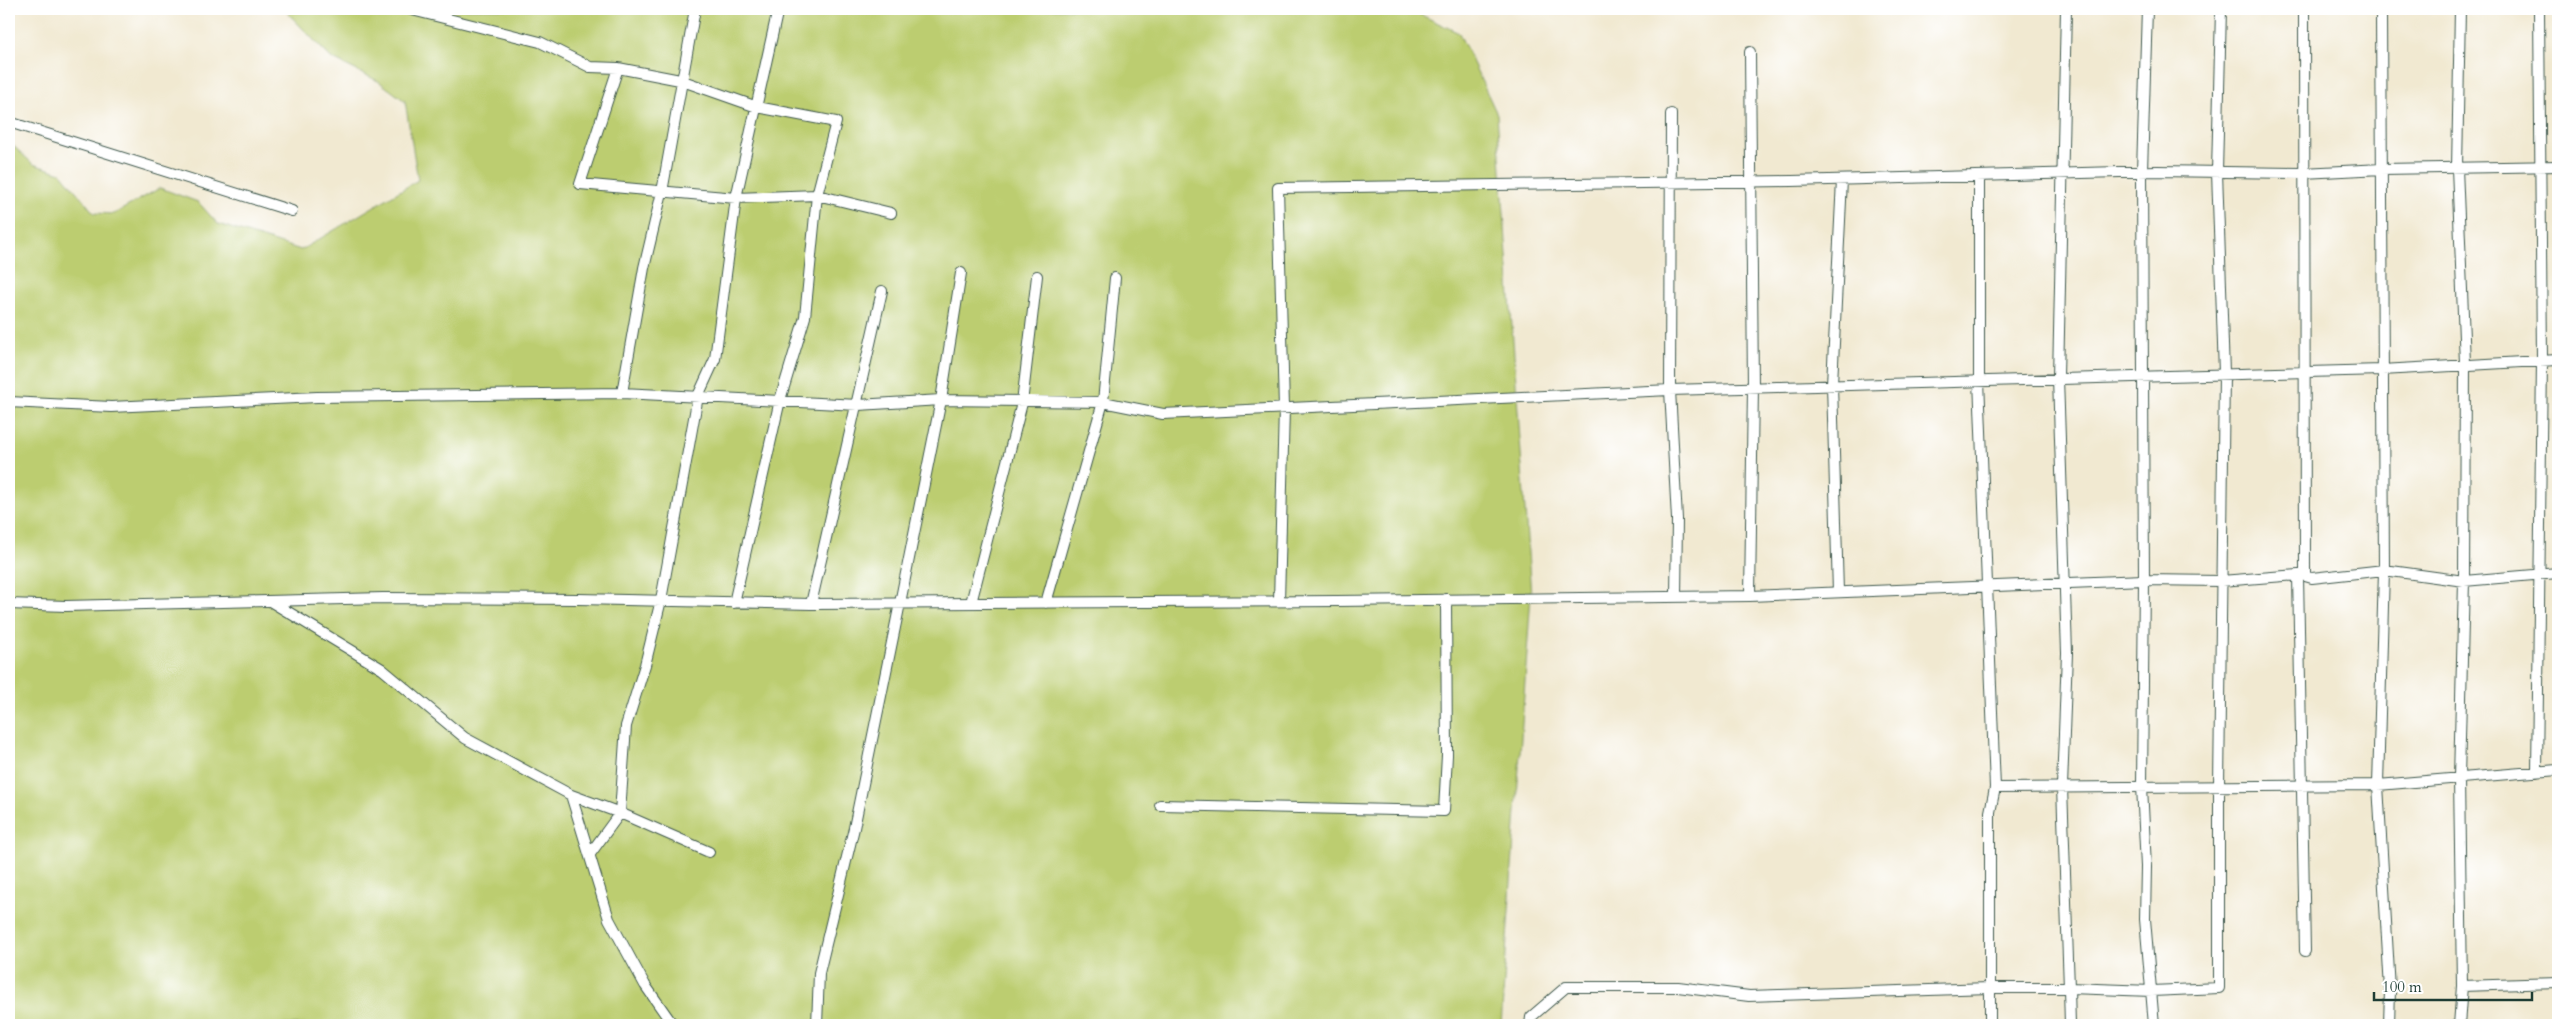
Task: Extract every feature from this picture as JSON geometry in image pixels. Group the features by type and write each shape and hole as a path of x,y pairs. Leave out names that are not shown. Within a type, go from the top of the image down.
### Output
{"street":[{"path":"408,9 540,42 590,67 618,68 680,80 757,106 836,122 817,195 805,317 780,400 734,602"},
{"path":"622,393 644,268 662,192 680,80 694,9"},
{"path":"590,854 620,813 626,726 645,665 660,600 698,396 715,359 736,198 778,9"},
{"path":"2066,9 2058,378 2063,583 2067,653 2062,787 2070,1025"},
{"path":"2147,9 2142,171 2145,375 2142,786 2146,867 2145,918 2154,1025"},
{"path":"1530,1025 1531,1017 1566,987 1678,987 1748,996 1989,988 2152,991 2220,988 2219,786 2224,373 2217,172 2222,9"},
{"path":"2304,9 2305,371 2301,575 2301,786 2305,951"},
{"path":"2381,9 2384,570 2378,785 2390,990 2389,1025"},
{"path":"2459,1025 2462,986 2459,778 2464,581 2466,364 2457,168 2460,9"},
{"path":"2537,772 2542,360 2538,168 2539,9"},
{"path":"1750,52 1753,387 1750,596"},
{"path":"618,68 580,184 736,198 817,195 891,213"},
{"path":"1671,114 1670,390 1677,519 1676,597"},
{"path":"9,122 292,211"},
{"path":"1280,601 1284,408 1278,188 1842,180 2142,171 2303,173 2382,169 2538,168 2558,166"},
{"path":"1979,176 1979,380 1995,788 1990,812 1990,1025"},
{"path":"1838,592 1832,384 1842,180"},
{"path":"817,1025 819,973 854,828 900,603 941,400 961,273"},
{"path":"971,603 1022,402 1037,276"},
{"path":"1046,603 1103,402 1115,278"},
{"path":"811,604 858,405 882,291"},
{"path":"9,402 111,407 317,397 622,393 858,405 941,400 1103,402 1163,414 1670,390 2145,375 2382,370 2558,360"},
{"path":"9,604 66,606 383,598 660,600 811,604 1676,597 1750,596 2144,580 2221,581 2301,575 2312,578 2384,570 2464,581 2558,573"},
{"path":"1160,805 1444,811 1447,755 1446,599"},
{"path":"269,600 382,669 465,738 571,795 620,813 709,852"},
{"path":"1995,788 2378,785 2558,770"},
{"path":"571,795 609,919 645,985 673,1025"},
{"path":"2462,986 2558,983"}],"green space":[{"path":"284,9 1327,9 1339,13 1342,9 1409,9 1459,33 1497,114 1531,595 1501,1025 9,1025 9,142 33,164 61,173 94,213 114,214 160,188 198,202 218,224 301,250 418,180 405,101 378,81 331,58"}]}
